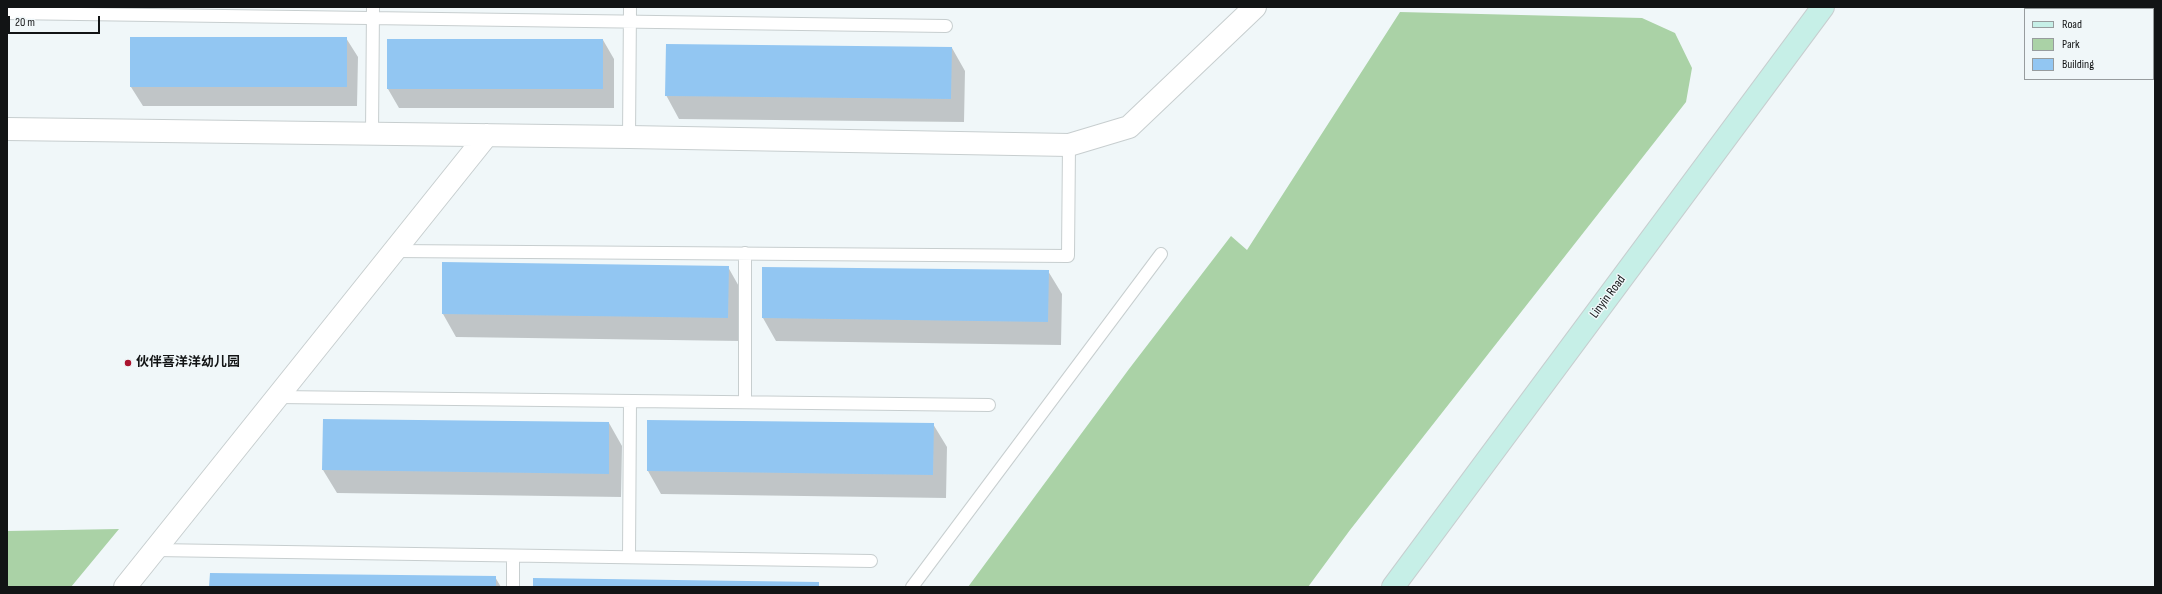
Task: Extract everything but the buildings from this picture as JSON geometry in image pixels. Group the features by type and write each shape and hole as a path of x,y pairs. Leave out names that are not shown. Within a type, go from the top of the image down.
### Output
{"main road":[{"name":"Linyin Road","path":"1393,587 1823,7"}],"street":[{"path":"7,129 372,133 1069,145 1129,127 1255,7"},
{"path":"125,587 487,135"}],"lane":[{"path":"629,137 630,7"},
{"path":"7,13 113,10 373,12 630,21 946,26"},
{"path":"372,133 373,12"},
{"path":"394,251 1068,256 1069,145"},
{"path":"745,253 745,402"},
{"path":"912,587 1161,254"},
{"path":"276,397 989,405"},
{"path":"629,557 630,401"},
{"path":"155,550 872,561"},
{"path":"513,556 513,587"}],"green space":[{"path":"1400,12 1642,18 1675,33 1692,68 1686,102 1350,530 1308,587 968,587 1129,369 1231,236 1247,250"},
{"path":"119,529 71,587 7,587 7,531"}],"place":[{"name":"伙伴喜洋洋幼儿园","path":"128,363"}]}
